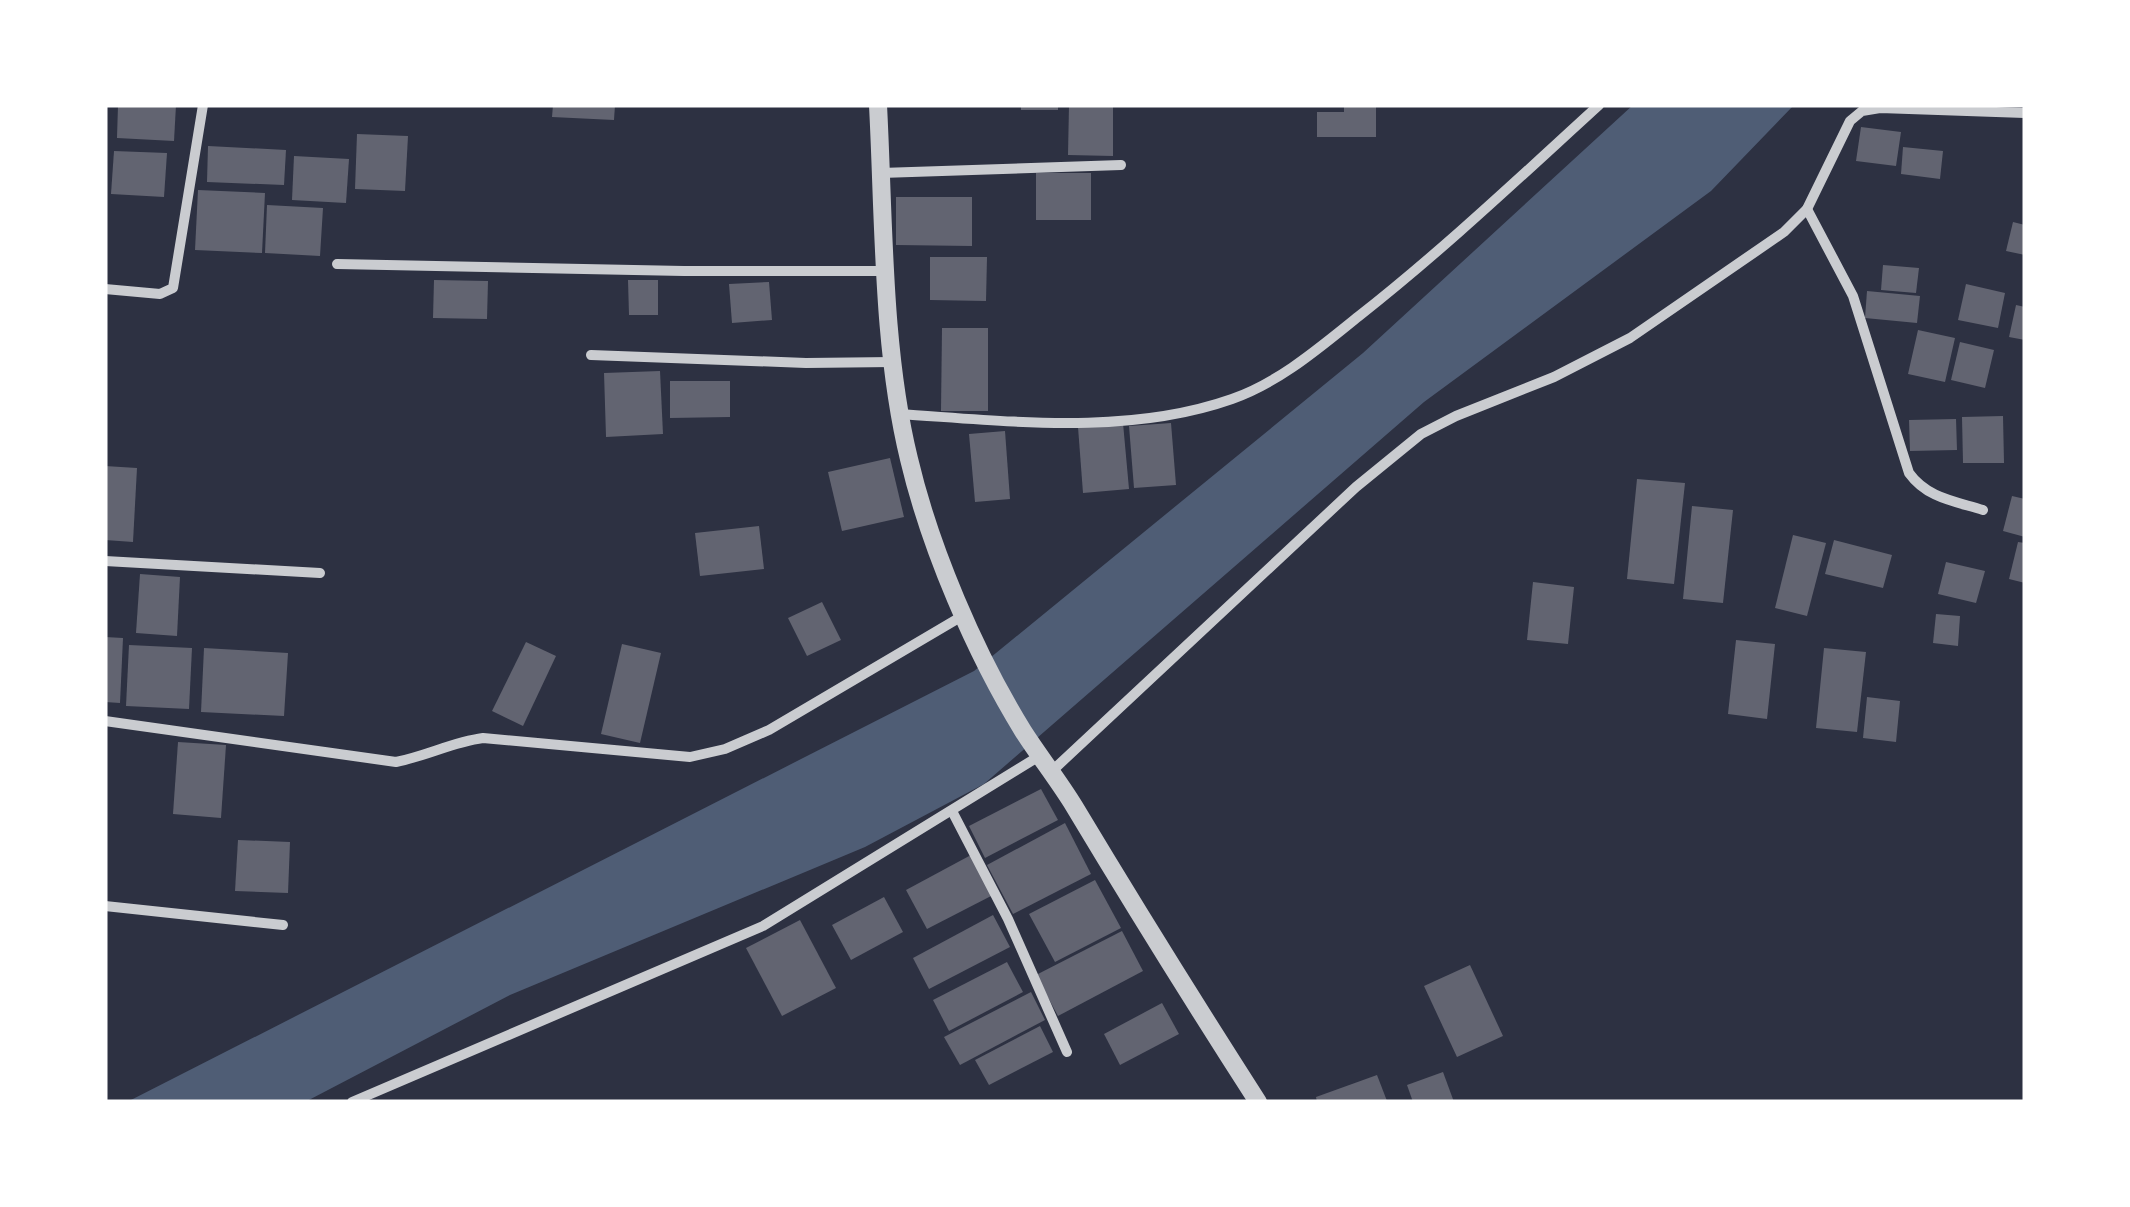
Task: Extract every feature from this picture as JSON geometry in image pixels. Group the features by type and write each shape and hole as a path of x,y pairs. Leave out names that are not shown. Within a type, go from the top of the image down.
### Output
{"street":[{"path":"105,288 160,294 173,288 203,105"},
{"path":"878,105 892,362 899,414 926,520 978,647 1024,732 1258,1102"},
{"path":"899,414 1061,424 1168,415 1250,391 1298,364 1422,266 1599,105"},
{"path":"352,1102 763,926 952,811 1047,763 1356,487 1422,434 1456,416 1554,378 1630,338 1784,232 1806,209 1850,120 1862,111 1880,108 2025,113"},
{"path":"881,173 1121,165"},
{"path":"1806,209 1853,296 1908,472 1919,487 1935,496 1984,510"},
{"path":"337,264 887,272"},
{"path":"591,355 892,362"},
{"path":"105,561 320,572"},
{"path":"105,721 396,762 460,741 483,738 690,757 725,750 769,730 965,615"},
{"path":"952,811 1008,919 1066,1052"},
{"path":"105,906 283,924"}],"water":[{"path":"1633,105 1794,105 1711,191 1424,402 984,784 865,847 510,995 305,1102 127,1102 974,671 1363,353"}],"building":[{"path":"118,105 176,105 174,141 117,138"},
{"path":"553,105 615,105 614,120 552,117"},
{"path":"1021,105 1058,105 1058,110 1021,110"},
{"path":"1069,105 1113,105 1113,156 1068,155"},
{"path":"1344,105 1376,105 1376,137 1317,137 1317,112 1344,112"},
{"path":"1861,127 1901,132 1896,166 1856,161"},
{"path":"357,134 408,136 405,191 355,189"},
{"path":"208,146 286,150 284,185 207,182"},
{"path":"1903,147 1943,151 1940,179 1901,174"},
{"path":"114,151 167,153 164,197 111,194"},
{"path":"294,156 349,159 346,203 292,200"},
{"path":"1036,173 1091,173 1091,220 1036,220"},
{"path":"198,190 265,193 262,253 195,250"},
{"path":"896,197 972,197 972,246 896,245"},
{"path":"267,205 323,208 320,256 265,253"},
{"path":"2013,222 2025,225 2025,255 2006,251"},
{"path":"930,257 987,257 986,301 930,300"},
{"path":"1883,265 1919,268 1916,293 1881,290"},
{"path":"434,280 488,281 487,319 433,318"},
{"path":"628,280 658,280 658,315 629,315"},
{"path":"769,282 772,320 732,323 729,284"},
{"path":"1966,284 2005,293 1998,328 1958,320"},
{"path":"1867,291 1920,296 1917,323 1865,318"},
{"path":"2016,305 2025,307 2025,340 2009,337"},
{"path":"942,328 988,328 988,411 941,411"},
{"path":"1918,330 1955,338 1945,382 1908,374"},
{"path":"1960,342 1994,350 1985,388 1951,380"},
{"path":"660,371 663,434 606,437 604,373"},
{"path":"670,381 730,381 730,417 670,418"},
{"path":"2003,416 2004,463 1963,463 1962,417"},
{"path":"1956,419 1957,450 1910,451 1909,420"},
{"path":"1123,423 1129,489 1083,493 1078,427"},
{"path":"1171,423 1176,485 1134,488 1129,426"},
{"path":"1005,431 1010,499 975,502 969,434"},
{"path":"890,458 904,517 842,531 828,472"},
{"path":"105,466 137,468 133,542 105,540"},
{"path":"1637,479 1685,483 1674,584 1627,579"},
{"path":"2012,496 2025,499 2025,537 2003,531"},
{"path":"1692,506 1733,510 1723,603 1683,599"},
{"path":"759,526 764,569 700,576 695,533"},
{"path":"1793,535 1826,543 1807,616 1775,608"},
{"path":"1834,540 1892,555 1883,588 1825,574"},
{"path":"2018,542 2025,543 2025,583 2009,579"},
{"path":"1946,562 1985,571 1976,603 1938,594"},
{"path":"140,574 180,577 177,636 136,633"},
{"path":"1533,582 1574,587 1568,644 1527,640"},
{"path":"822,602 841,640 807,656 788,618"},
{"path":"1936,614 1960,616 1958,646 1933,643"},
{"path":"105,637 123,638 120,703 105,702"},
{"path":"1736,640 1775,644 1767,719 1728,714"},
{"path":"526,642 556,656 523,726 492,711"},
{"path":"622,644 661,653 640,743 601,734"},
{"path":"129,645 192,648 189,709 126,706"},
{"path":"204,648 288,653 284,716 201,712"},
{"path":"1824,648 1866,652 1857,732 1816,728"},
{"path":"1867,697 1900,701 1896,742 1863,738"},
{"path":"178,742 226,745 221,818 173,814"},
{"path":"1041,789 1058,820 985,858 969,826"},
{"path":"1065,823 1091,874 1013,914 987,865"},
{"path":"238,840 290,842 288,893 235,891"},
{"path":"971,855 993,895 927,929 906,890"},
{"path":"1095,880 1121,928 1055,962 1029,914"},
{"path":"884,897 903,932 851,960 832,925"},
{"path":"993,915 1010,947 929,989 913,958"},
{"path":"800,920 836,988 782,1016 746,948"},
{"path":"1122,931 1143,971 1058,1016 1036,975"},
{"path":"1007,962 1023,992 949,1031 933,1000"},
{"path":"1470,965 1503,1036 1457,1057 1424,986"},
{"path":"1031,992 1045,1020 960,1065 944,1037"},
{"path":"1162,1003 1179,1034 1120,1065 1104,1034"},
{"path":"1040,1026 1053,1052 989,1085 975,1060"},
{"path":"1443,1072 1454,1102 1413,1102 1407,1085"},
{"path":"1377,1075 1387,1101 1317,1102 1316,1097"}]}
